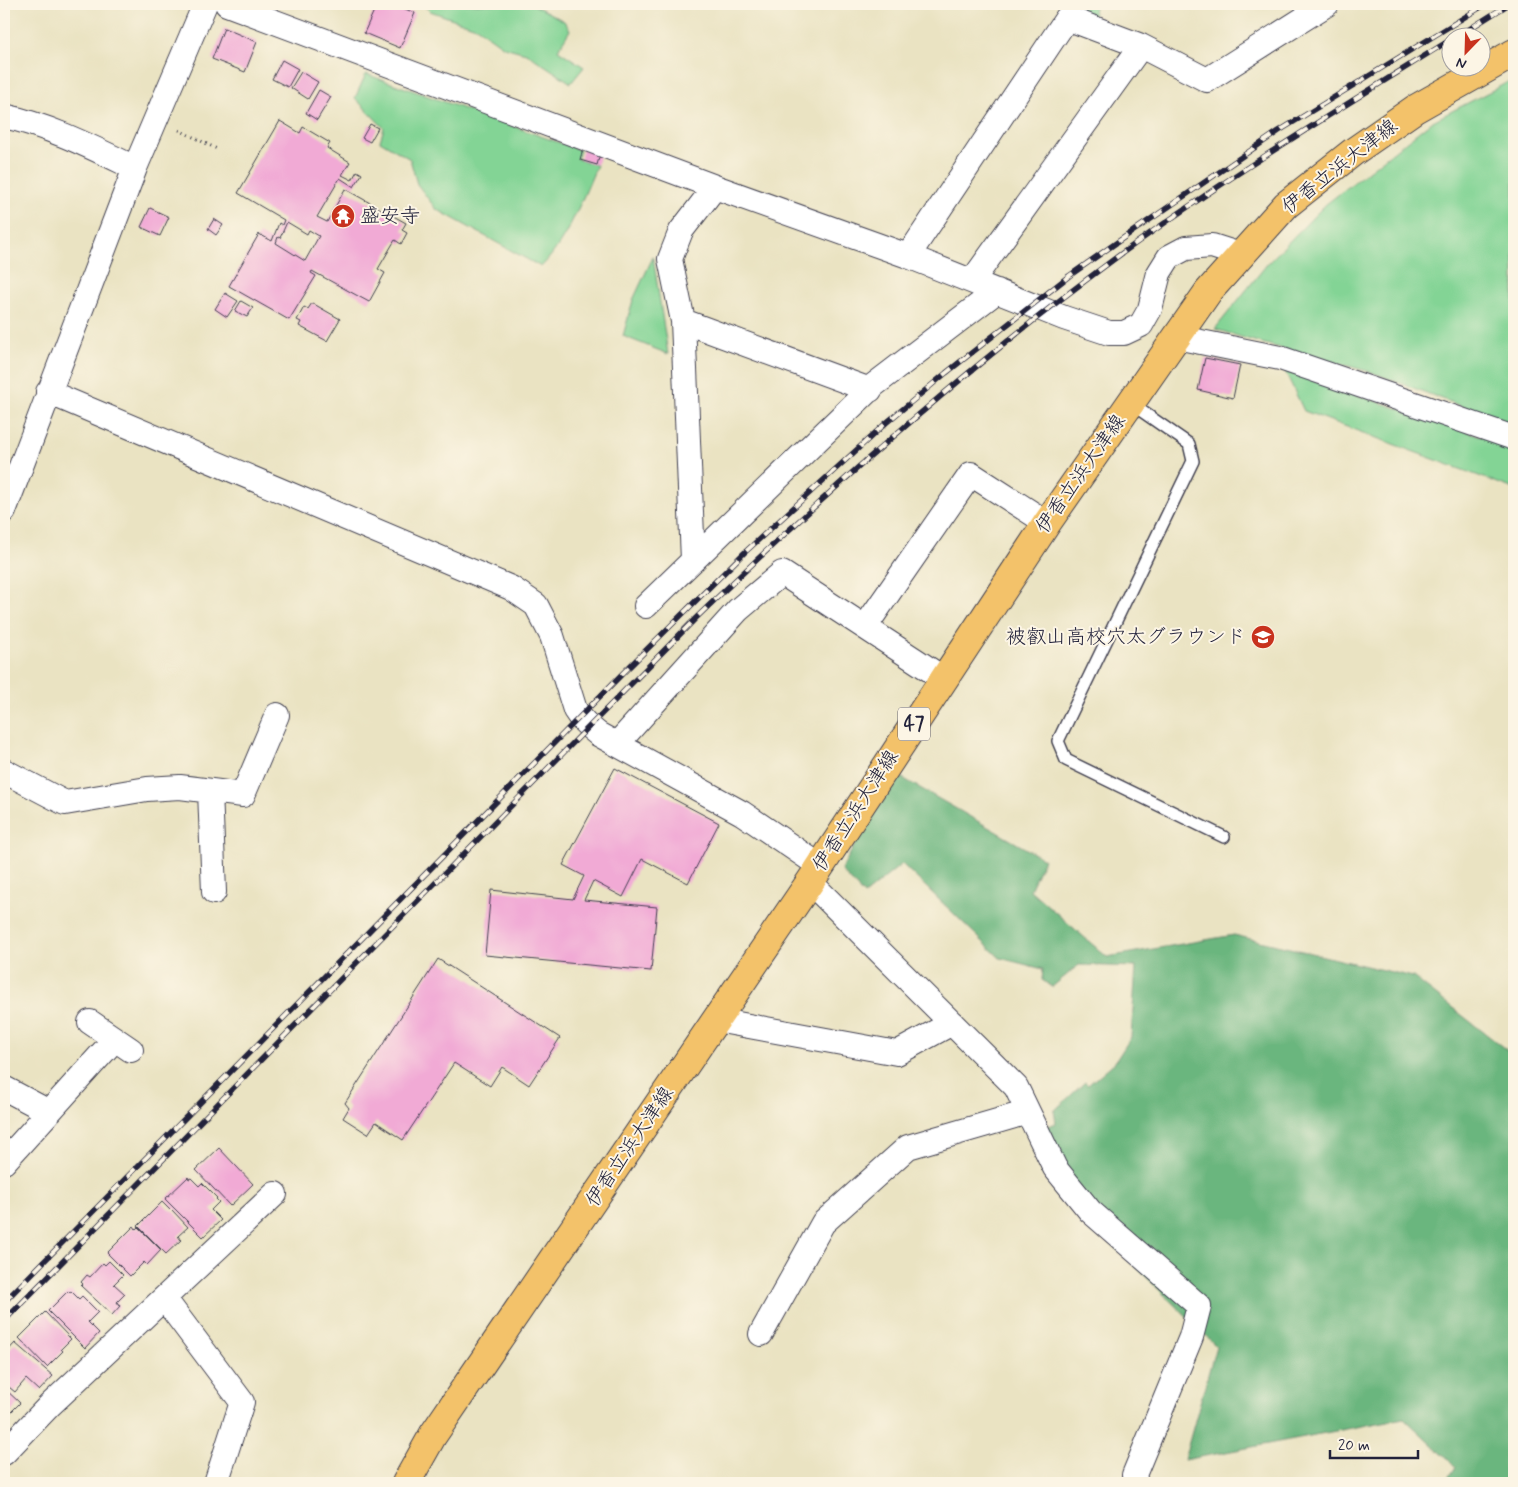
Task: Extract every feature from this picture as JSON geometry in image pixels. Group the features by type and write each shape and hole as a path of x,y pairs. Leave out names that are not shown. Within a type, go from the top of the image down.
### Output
{"main road":[{"name":"伊香立浜大津線","path":"406,1483 433,1435 815,874 1047,524 1208,292 1286,206 1353,152 1415,109 1514,53"}],"street":[{"path":"4,511 135,168 205,4"},
{"path":"227,4 715,187 908,256 1088,327 1109,333 1124,333 1140,325 1150,309 1159,274 1169,257 1186,248 1212,246 1240,255"},
{"path":"908,256 1067,18 1141,46 1207,80 1327,4"},
{"path":"972,281 1141,46"},
{"path":"4,116 21,120 84,143 135,168"},
{"path":"693,560 683,321 670,259 681,231 715,187"},
{"path":"646,606 870,390 998,291"},
{"path":"683,321 870,390"},
{"path":"1176,337 1280,358 1514,438"},
{"path":"48,392 511,588 536,605 552,636 574,710 579,718 598,734 742,813 815,874 952,1023 1016,1087 1055,1168 1090,1211 1199,1306 1191,1336 1134,1474 1136,1483"},
{"path":"865,627 971,474 1047,524"},
{"path":"617,744 738,610 782,573 944,679"},
{"path":"4,771 64,803 147,789 180,787 243,795 277,714"},
{"path":"210,790 214,892"},
{"path":"716,1020 897,1053 952,1023"},
{"path":"4,1162 49,1112 123,1044 90,1022"},
{"path":"4,1088 49,1112"},
{"path":"761,1334 824,1223 908,1147 1028,1112"},
{"path":"4,1453 50,1405 275,1194"},
{"path":"164,1298 242,1402 216,1483"}],"lane":[{"path":"1130,403 1189,444 1193,461 1058,741 1066,760 1224,837"}],"path":[{"path":"156,118 219,150"}],"green space":[{"path":"422,4 532,4 564,21 570,30 558,50 584,67 571,83 526,53 504,47 476,27 430,11"},
{"path":"1063,4 1096,4 1093,16"},
{"path":"366,74 580,150 577,159 597,165 566,232 550,257 541,267 436,209 417,184 410,159 380,141 384,128 355,98"},
{"path":"1514,79 1514,426 1371,372 1215,329 1268,263 1325,205 1431,122"},
{"path":"653,257 668,354 623,336 633,300"},
{"path":"1285,371 1514,447 1514,489 1304,411"},
{"path":"899,776 1044,859 1030,890 1107,957 1234,935 1413,977 1514,1055 1514,1483 1445,1483 1456,1467 1404,1418 1184,1460 1216,1346 1041,1173 1043,1128 1056,1123 1054,1111 1085,1082 1088,1085 1115,1062 1131,1037 1136,967 1079,965 1052,987 1042,980 1043,969 1000,958 902,864 864,895 841,870 863,830"}],"building":[{"path":"377,4 393,4 415,13 400,48 364,33"},
{"path":"224,28 257,42 245,72 212,59"},
{"path":"282,60 298,69 288,87 272,79"},
{"path":"301,72 318,82 308,99 291,88"},
{"path":"319,90 331,97 317,120 306,113"},
{"path":"280,121 300,133 303,127 330,143 327,148 350,162 342,175 352,180 357,171 362,174 354,187 340,178 317,217 327,222 345,189 406,223 402,230 407,233 401,244 395,240 378,269 385,273 369,302 312,271 311,273 316,276 289,320 229,286 259,234 272,241 279,223 282,225 284,220 238,193","holes":["287,222 307,234 309,230 319,236 305,261 276,243"]},
{"path":"370,124 378,128 370,142 362,138"},
{"path":"583,148 600,154 597,165 580,160"},
{"path":"150,208 169,217 160,236 141,227"},
{"path":"214,219 223,225 216,235 208,229"},
{"path":"225,293 238,301 227,317 215,309"},
{"path":"241,301 253,308 247,317 235,311"},
{"path":"312,303 340,319 327,341 299,326 301,322 297,320 304,307 308,309"},
{"path":"1205,358 1240,365 1233,398 1198,390"},
{"path":"615,768 719,823 688,883 642,859 623,897 593,881 584,900 657,907 651,971 485,955 491,890 573,899 584,876 563,865"},
{"path":"438,959 560,1038 529,1085 502,1067 490,1086 454,1063 403,1140 376,1122 368,1134 343,1118 349,1108 345,1103"},
{"path":"219,1148 253,1184 230,1206 196,1170"},
{"path":"188,1177 199,1186 202,1183 219,1202 211,1210 221,1220 203,1237 165,1199"},
{"path":"162,1202 188,1227 178,1236 181,1240 166,1254 138,1226"},
{"path":"134,1226 136,1229 138,1227 161,1250 147,1265 144,1262 130,1276 107,1253"},
{"path":"109,1261 123,1275 114,1284 125,1294 117,1302 120,1306 112,1315 81,1286 83,1284 81,1282 87,1275 90,1277 103,1263 105,1265"},
{"path":"68,1291 70,1293 71,1291 79,1299 82,1296 98,1312 88,1322 99,1333 85,1348 48,1311"},
{"path":"45,1312 71,1339 61,1349 63,1351 47,1367 19,1338"},
{"path":"15,1343 53,1376 39,1391 26,1379 15,1392 4,1383 4,1355"},
{"path":"4,1388 20,1403 4,1419"}],"railway":[{"path":"4,1302 623,673 744,553 886,423 1069,276 1116,243 1279,131 1486,4"},
{"path":"1471,28 1509,4"},
{"path":"4,1321 696,618 850,475 1010,339 1121,254 1242,171 1440,46"}],"place":[{"name":"盛安寺","path":"343,216"},
{"name":"被叡山高校穴太グラウンド","path":"1263,637"}]}
